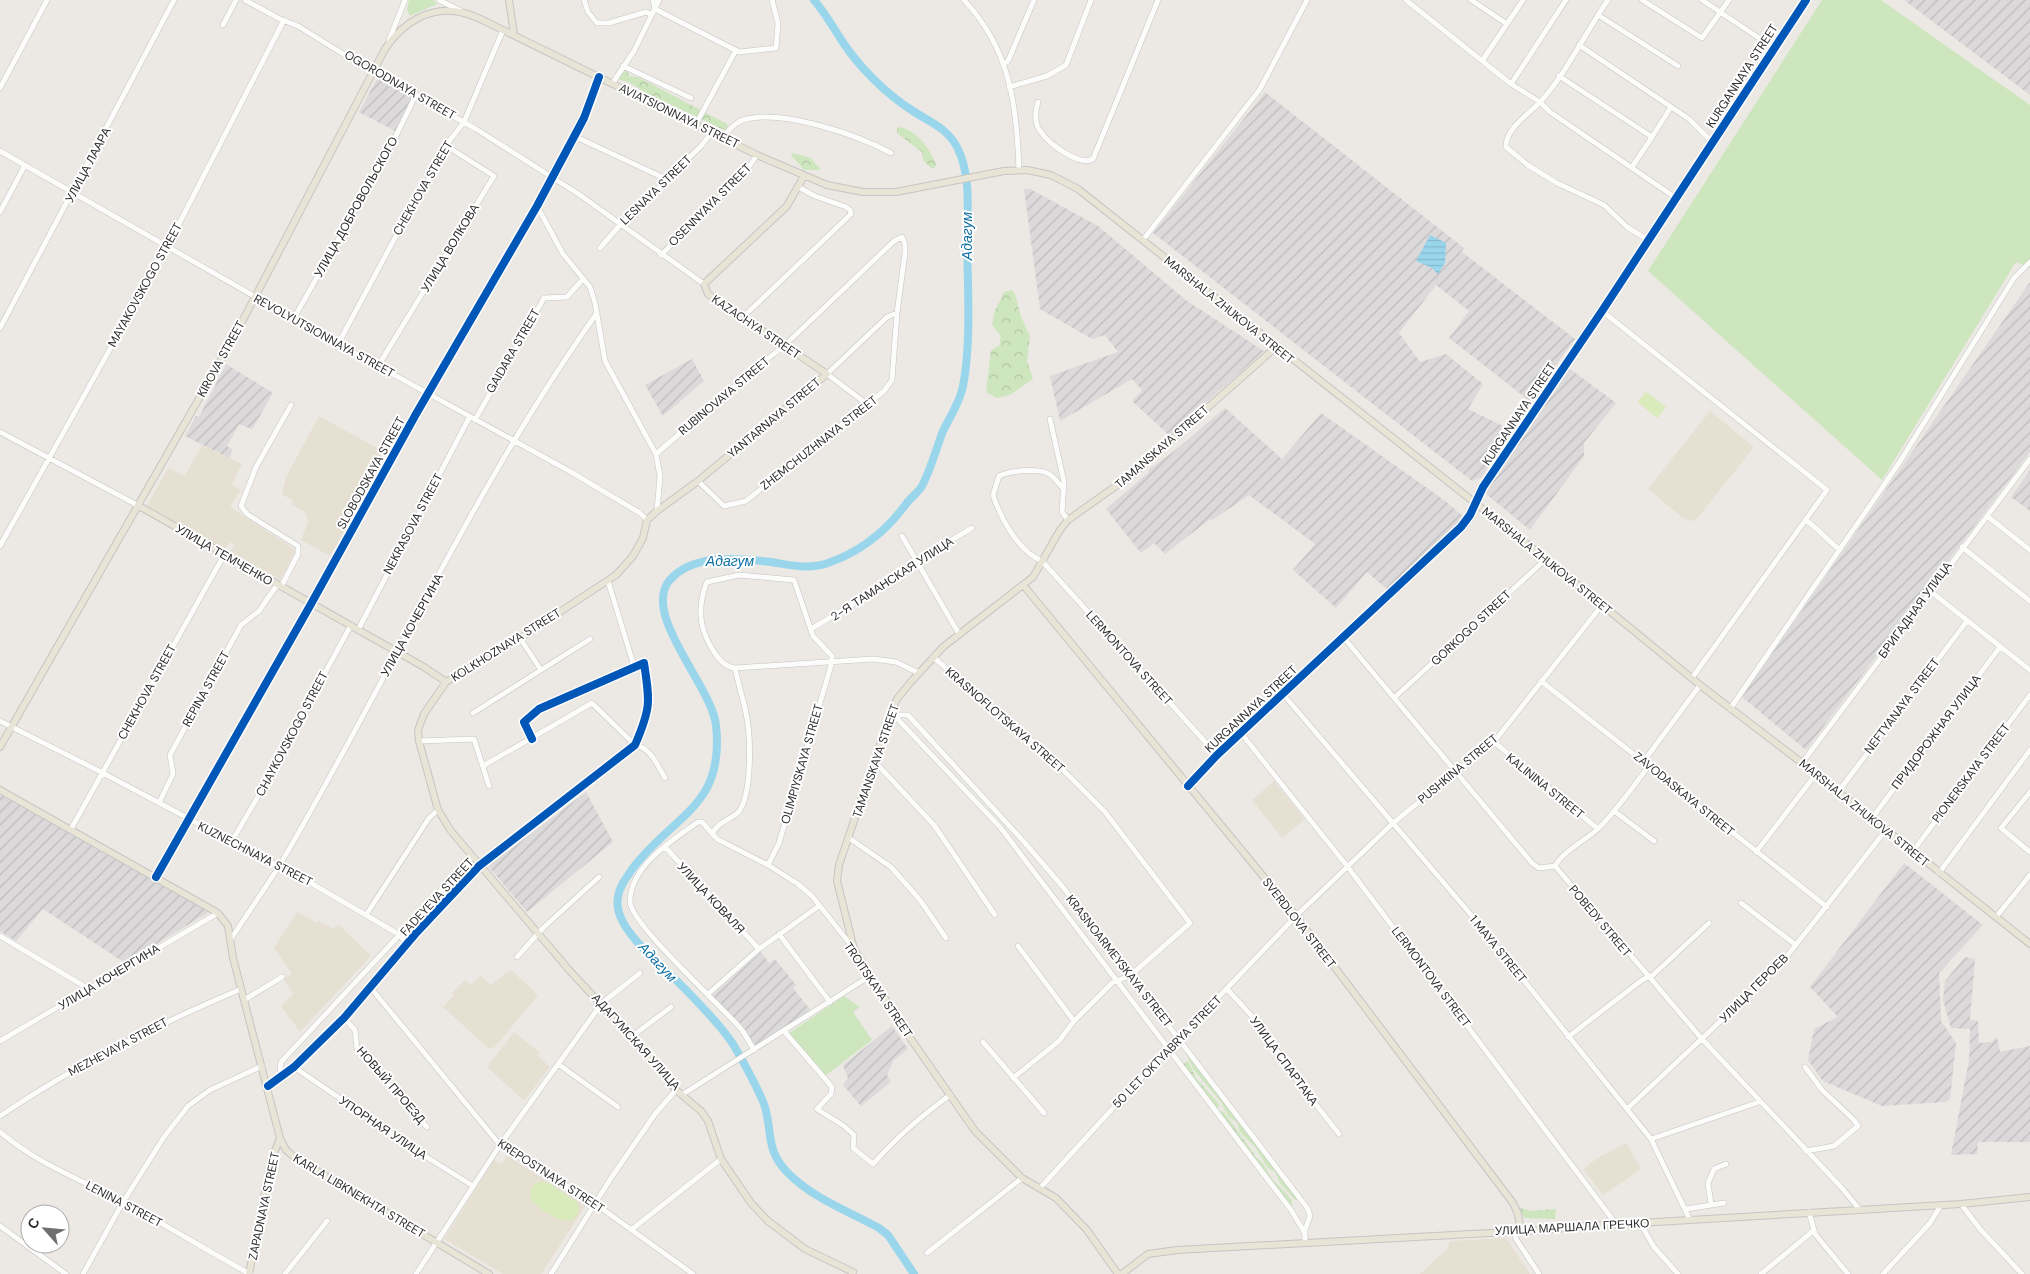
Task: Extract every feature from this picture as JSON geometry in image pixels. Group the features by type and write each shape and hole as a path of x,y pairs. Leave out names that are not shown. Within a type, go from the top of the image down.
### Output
{"main road":[{"path":"509,0 514,35"},
{"name":"KIROVA STREET","path":"0,747 255,297 385,49 398,31 418,17 445,10 466,13"},
{"name":"AVIATSIONNAYA STREET","path":"466,13 757,155 827,184 863,192 896,192 1004,171"},
{"name":"MARSHALA ZHUKOVA STREET","path":"1004,171 1040,172 1064,181 1092,199 1546,558 1700,685 1802,763 2030,944"},
{"path":"704,284 787,206 804,176"},
{"name":"KAZACHYA STREET","path":"704,284 708,294 827,374"},
{"name":"TAMANSKAYA STREET","path":"854,949 837,881 839,865 897,699 933,657 959,634 1024,586 1032,577 1068,520 1133,474 1277,346"},
{"name":"YANTARNAYA STREET","path":"648,520 827,374"},
{"name":"УЛИЦА ТЕМЧЕНКО","path":"138,506 351,625 446,682"},
{"name":"KOLKHOZNAYA STREET","path":"479,866 451,831 438,810 419,741 418,730 424,714 446,682 520,638 608,581 633,556 643,538 648,520"},
{"name":"SVERDLOVA STREET","path":"1024,586 1296,916 1513,1203 1518,1214 1521,1231"},
{"path":"0,790 218,913"},
{"name":"АДАГУМСКАЯ УЛИЦА","path":"479,866 602,1003 676,1090 683,1094 708,1121 721,1159 732,1178 768,1221 805,1249 852,1273"},
{"name":"KARLA LIBKNEKHTA STREET","path":"218,913 228,926 241,989 268,1086 280,1138 286,1150 294,1157 489,1274"},
{"name":"TROITSKAYA STREET","path":"854,949 870,976 975,1131 1022,1178 1056,1198 1078,1220 1120,1274"},
{"name":"ZAPADNAYA STREET","path":"250,1274 271,1161 280,1138"},
{"name":"УЛИЦА МАРШАЛА ГРЕЧКО","path":"1120,1274 1140,1258 1154,1252 1961,1204 2030,1197"}],"street":[{"path":"0,88 47,0"},
{"name":"УЛИЦА ЛААРА","path":"0,328 174,0"},
{"path":"223,25 236,0"},
{"name":"OGORODNAYA STREET","path":"245,0 298,26 464,122 551,177"},
{"path":"385,49 400,17 405,0"},
{"name":"AVIATSIONNAYA STREET","path":"439,0 466,13"},
{"path":"584,0 593,20 602,24 646,12 653,12 736,50 776,48 778,22 772,0"},
{"path":"653,0 653,12"},
{"path":"612,84 634,51 659,0"},
{"path":"964,0 992,35 1004,64 1016,120 1018,170"},
{"path":"1004,64 1008,61 1034,0"},
{"path":"1009,87 1047,76 1066,65 1091,0"},
{"path":"1038,102 1036,121 1040,132 1076,159 1089,162 1094,159 1158,0"},
{"path":"1143,240 1260,89 1307,0"},
{"path":"1406,0 1510,84 1540,102 1550,112 1676,198"},
{"path":"1471,0 1507,24"},
{"path":"1482,61 1523,0"},
{"path":"1510,84 1566,0"},
{"path":"1608,0 1540,102 1521,119 1507,140 1506,147 1557,183 1604,205 1628,227 1648,240"},
{"path":"1642,0 1702,38 1729,0"},
{"path":"1702,0 1774,48"},
{"name":"KURGANNAYA STREET","path":"1188,786 1217,755 1461,527 1488,480 1602,311 1806,0"},
{"path":"1598,15 1678,66"},
{"name":"MAYAKOVSKOGO STREET","path":"0,546 167,247 284,20"},
{"name":"CHEKHOVA STREET","path":"338,344 396,236 448,147 450,140 464,122 503,30"},
{"path":"1578,45 1689,118 1712,142"},
{"path":"696,124 736,50"},
{"path":"624,66 691,98"},
{"path":"1559,76 1652,137"},
{"name":"SLOBODSKAYA STREET","path":"156,877 428,394 537,206 584,118 599,77"},
{"name":"УЛИЦА ДОБРОВОЛЬСКОГО","path":"294,318 390,148 416,95"},
{"path":"1632,167 1671,107"},
{"path":"722,137 741,120 769,117 794,119 874,144 891,153"},
{"name":"LESNAYA STREET","path":"600,248 620,225 701,146 712,132"},
{"path":"574,136 666,179"},
{"name":"УЛИЦА ВОЛКОВА","path":"378,366 494,176 448,147"},
{"name":"REVOLYUTSIONNAYA STREET","path":"0,151 338,344 571,472 640,513 648,520"},
{"name":"OSENNYAYA STREET","path":"661,254 746,171 757,155"},
{"path":"0,212 25,166"},
{"name":"KAZACHYA STREET","path":"551,177 588,200 704,284"},
{"path":"742,318 851,214 850,210 846,207 798,187"},
{"path":"537,206 563,254 590,287 597,313 605,361 611,376 646,432 656,454 660,476 657,511"},
{"name":"ZHEMCHUZHNAYA STREET","path":"698,481 724,506 746,501 884,391 892,380 897,313 905,253 905,244 902,238"},
{"name":"RUBINOVAYA STREET","path":"656,454 784,346 894,241 902,238"},
{"path":"1730,708 1899,463 2014,278 2030,262"},
{"name":"GAIDARA STREET","path":"472,419 544,298 567,297 583,279"},
{"path":"1602,311 1827,490 1692,678"},
{"name":"УЛИЦА КОЧЕРГИНА","path":"231,939 280,864 514,442 563,361 597,313"},
{"name":"YANTARNAYA STREET","path":"827,374 887,317 897,313"},
{"name":"KAZACHYA STREET","path":"827,374 867,404"},
{"name":"REPINA STREET","path":"159,803 172,774 170,758 175,746 241,625 259,611 279,586 298,554 298,546 247,514 241,506 256,467 291,405"},
{"name":"NEKRASOVA STREET","path":"358,630 472,419"},
{"path":"1050,419 1064,482 1062,512 1068,520"},
{"name":"УЛИЦА ТЕМЧЕНКО","path":"0,432 138,506"},
{"name":"БРИГАДНАЯ УЛИЦА","path":"1802,763 1962,547 2030,459"},
{"name":"LERMONTOVA STREET","path":"1064,490 1053,476 1046,472 1034,471 999,476 993,495 1021,547 1031,556 1042,561 1217,755"},
{"path":"1987,516 2030,550"},
{"path":"1805,520 1816,527 1824,538 1839,549"},
{"name":"2-Я ТАМАНСКАЯ УЛИЦА","path":"811,629 868,595 916,561 972,528"},
{"path":"902,536 959,634"},
{"path":"1962,547 2030,601"},
{"name":"CHEKHOVA STREET","path":"71,829 101,772 224,555"},
{"name":"GORKOGO STREET","path":"1395,697 1546,558"},
{"path":"832,662 832,656 813,636 794,580 739,575 707,582 703,590 702,623 709,642 722,663 728,668 832,662 873,659 896,662 919,673"},
{"path":"532,739 524,722 540,709 634,666 608,581"},
{"path":"1930,591 2030,670"},
{"name":"PUSHKINA STREET","path":"1296,916 1392,824 1493,741 1602,605"},
{"name":"NEFTYANAYA STREET","path":"1838,792 1967,621"},
{"name":"CHAYKOVSKOGO STREET","path":"232,841 351,625"},
{"path":"520,638 541,670"},
{"path":"1344,638 1532,863 1539,868 1555,866 1562,857 1598,829 1614,812 1648,768"},
{"path":"473,713 590,639"},
{"name":"ПРИДОРОЖНАЯ УЛИЦА","path":"1872,818 2000,646"},
{"name":"KRASNOFLOTSKAYA STREET","path":"933,657 1043,750 1105,812 1190,923 1131,975"},
{"name":"OLIMPIYSKAYA STREET","path":"768,865 779,843 832,662"},
{"name":"FADEYEVA STREET","path":"268,1086 294,1067 344,1018 479,866 635,744 646,718 650,698 644,663 634,666"},
{"path":"712,834 723,820 739,812 745,800 747,715 735,668"},
{"name":"ZAVODASKAYA STREET","path":"1541,681 1644,761 1648,768 1827,907"},
{"path":"1644,761 1700,685"},
{"name":"1 MAYA STREET","path":"1283,694 1478,923 1651,1140 1690,1220"},
{"name":"PIONERSKAYA STREET","path":"1913,851 2030,695"},
{"path":"483,766 532,739 590,703 635,744 643,747 653,758 665,778"},
{"name":"KRASNOARMEYSKAYA STREET","path":"893,713 908,715 1025,843 1131,975 1308,1209 1310,1216 1304,1233"},
{"name":"KRASNOARMEYSKAYA STREET","path":"893,713 1000,827 1294,1215 1304,1233 1305,1243"},
{"name":"KUZNECHNAYA STREET","path":"0,721 101,772 274,864 280,864 400,935"},
{"name":"LERMONTOVA STREET","path":"1241,733 1347,866 1616,1224"},
{"path":"419,741 474,739 489,786"},
{"name":"KALININA STREET","path":"1493,741 1502,751 1512,756 1598,829"},
{"path":"1939,873 2030,750"},
{"path":"875,762 934,825 995,915"},
{"path":"1756,852 1816,774"},
{"path":"2030,792 2001,828 2030,852"},
{"path":"366,915 429,818 438,810"},
{"path":"1614,812 1654,841"},
{"name":"TROITSKAYA STREET","path":"754,1050 741,1030 650,934 631,909 632,888 639,875 665,846 698,822 702,822 717,839 768,865 798,884 819,906 854,949"},
{"name":"УЛИЦА ГЕРОЕВ","path":"1627,1110 1780,965 1886,830"},
{"path":"849,838 891,866 920,900 946,938"},
{"name":"УЛИЦА КОВАЛЯ","path":"665,846 691,878 759,948"},
{"name":"FADEYEVA STREET","path":"284,1074 280,1069 282,1062 472,857"},
{"name":"POBEDY STREET","path":"1555,866 1648,978 1702,1039 1758,1102 1860,1210"},
{"path":"1996,917 2030,875"},
{"path":"517,957 599,877"},
{"path":"1741,903 1796,945"},
{"path":"708,994 759,948 819,906"},
{"name":"УЛИЦА КОЧЕРГИНА","path":"0,1041 218,913"},
{"name":"50 LET OKTYABRYA STREET","path":"1040,1188 1169,1050 1178,1038 1296,916"},
{"path":"1568,1037 1642,980 1648,978 1709,924"},
{"path":"779,934 830,1002"},
{"name":"FADEYEVA STREET","path":"400,935 407,945"},
{"path":"0,936 89,989"},
{"path":"1018,946 1074,1021"},
{"path":"416,1274 500,1144 602,1003 640,973"},
{"path":"1012,1078 1059,1041 1074,1021 1112,983 1131,975"},
{"path":"683,1094 870,976"},
{"path":"244,1000 282,977"},
{"name":"KREPOSTNAYA STREET","path":"371,988 500,1144 594,1203 690,1273"},
{"name":"MEZHEVAYA STREET","path":"0,1116 39,1090 138,1034 241,989"},
{"name":"УЛИЦА СПАРТАКА","path":"1227,989 1260,1025 1299,1082 1339,1134"},
{"path":"631,1037 671,1007"},
{"name":"НОВЫЙ ПРОЕЗД","path":"344,1018 355,1030 357,1050 427,1127"},
{"path":"784,1031 832,1087 831,1094 817,1109 844,1126 854,1135 853,1148 873,1164 910,1125 950,1095"},
{"path":"983,1042 1044,1113"},
{"path":"558,1064 618,1107"},
{"path":"83,1274 123,1202 164,1137 188,1106 210,1090 262,1066"},
{"name":"УПОРНАЯ УЛИЦА","path":"294,1067 416,1152 473,1186"},
{"path":"1805,1068 1822,1090 1858,1126 1834,1146 1806,1151"},
{"path":"551,1274 594,1203 655,1114 676,1090"},
{"path":"1651,1140 1758,1102"},
{"name":"LENINA STREET","path":"0,1132 24,1150 60,1171 123,1202 250,1274"},
{"path":"632,1230 721,1159"},
{"path":"1711,1204 1708,1183 1714,1169 1726,1164"},
{"path":"927,1253 1022,1178"},
{"path":"1686,1209 1724,1203"},
{"path":"1961,1204 1980,1229 2022,1274"},
{"path":"1883,1274 1930,1223 1941,1205"},
{"path":"1809,1212 1813,1231 1848,1274"},
{"path":"285,1274 328,1221"},
{"path":"1640,1223 1654,1248 1678,1274"},
{"path":"0,1226 66,1274"},
{"name":"SVERDLOVA STREET","path":"1521,1231 1515,1235 1516,1239 1539,1274"},
{"path":"1761,1274 1813,1231"}],"shaded area":[{"path":"1904,0 2030,0 2030,95"},
{"path":"378,77 411,94 412,99 395,131 359,112"},
{"path":"1265,92 1464,248 1458,257 1462,252 1575,339 1530,401 1449,338 1469,311 1436,285 1399,333 1420,362 1446,354 1483,384 1468,409 1511,430 1482,477 1472,481 1153,233"},
{"path":"1024,189 1030,189 1098,226 1187,301 1264,351 1169,435 1132,401 1142,390 1132,379 1060,421 1050,376 1118,352 1105,335 1092,339 1040,309"},
{"path":"2030,282 2030,452 1806,750 1742,697"},
{"path":"692,359 704,381 663,416 645,385"},
{"path":"226,364 273,393 253,428 251,429 239,424 227,446 233,450 229,458 185,436 196,416 199,417"},
{"path":"1569,368 1616,403 1584,443 1584,456 1530,530 1485,493"},
{"path":"1225,408 1282,459 1321,413 1444,500 1465,518 1388,590 1367,572 1336,608 1293,570 1315,544 1249,495 1211,521 1210,519 1165,554 1154,543 1141,553 1106,509 1149,472 1148,470 1173,452"},
{"path":"1710,411 1754,447 1695,521 1684,519 1648,489"},
{"path":"319,416 386,453 330,556 301,540 308,522 305,512 291,504 293,501 282,494 286,477"},
{"path":"202,445 242,464 232,485 241,490 230,507 296,550 281,580 230,552 235,545 230,542 225,550 147,506 168,468 185,476"},
{"path":"2030,470 2030,511 2011,497"},
{"path":"1274,781 1305,819 1282,838 1252,800"},
{"path":"586,792 613,842 527,912 488,866"},
{"path":"0,794 209,912 125,963 43,909 16,941 0,931"},
{"path":"1904,863 1983,925 1939,973 1941,1021 1956,1043 1950,1099 1945,1102 1882,1106 1823,1081 1808,1060 1814,1029 1838,1017 1810,987"},
{"path":"297,912 317,923 318,921 334,929 338,924 371,956 300,1032 281,1006 293,994 284,979 292,974 274,948"},
{"path":"761,952 769,963 775,959 796,985 793,988 811,1011 756,1046 713,995"},
{"path":"1965,957 1975,959 1970,1020 1978,1021 1979,1043 1992,1042 1997,1037 2000,1052 2030,1046 2030,1142 1978,1142 1977,1154 1951,1155 1969,1060 1970,1029 1951,1028 1943,1000 1945,981"},
{"path":"509,971 512,971 538,995 495,1047 489,1049 443,1007 454,995 452,993 465,980 471,985 481,976 491,985"},
{"path":"892,1026 908,1049 893,1061 887,1075 891,1082 861,1106 843,1085 848,1078 843,1065"},
{"path":"514,1032 540,1053 538,1056 550,1067 524,1101 487,1067"},
{"path":"1626,1143 1641,1169 1603,1195 1583,1169 1599,1157"},
{"path":"507,1156 586,1205 541,1274 503,1274 444,1239 494,1160 502,1164"},
{"path":"1506,1238 1530,1274 1420,1274 1448,1248 1450,1241"}],"green space":[{"path":"409,0 433,0 437,4 410,16 407,10"},
{"path":"1822,0 1881,0 2030,105 2030,268 2016,262 1882,480 1648,271"},
{"path":"623,70 628,72 629,76 638,77 727,124 728,128 724,130 620,80 618,78"},
{"path":"901,127 923,141 936,164 934,168 931,168 923,160 922,152 897,133 897,128"},
{"path":"792,153 811,158 821,170 804,170 791,155"},
{"path":"1012,290 1030,336 1027,361 1033,379 1010,395 997,398 986,392 991,350 999,346 1001,336 992,325 994,313 1004,292"},
{"path":"1646,392 1666,407 1657,418 1638,402"},
{"path":"844,996 860,1007 853,1012 872,1040 825,1076 788,1034"},
{"path":"1183,1047 1299,1201 1294,1199 1280,1183 1275,1172 1268,1168 1255,1147 1240,1132 1237,1122 1229,1117 1220,1101 1193,1069"},
{"path":"1188,1061 1196,1078 1219,1104 1218,1110 1224,1112 1273,1180 1290,1198 1292,1207 1182,1065"},
{"path":"539,1182 548,1183 577,1202 579,1211 575,1217 570,1220 556,1218 542,1210 532,1201 531,1190"},
{"path":"1520,1208 1532,1211 1556,1209 1555,1219 1524,1218"}],"water":[{"path":"1430,235 1446,243 1445,263 1438,274 1432,268 1416,261"}],"waterway":[{"name":"Адагум","path":"814,0 849,51 865,70 893,97 943,130 953,140 962,158 967,182 968,208 968,335 966,370 962,392 943,431 931,466 919,491 890,523 862,546 828,563 813,566 745,559 703,562 679,572 669,581 663,595 664,612 681,652 712,709 716,725 717,752 713,774 705,792 680,821 633,868 620,889 618,905 623,922 636,941 704,1009 732,1043 764,1105 773,1150 787,1172 819,1197 879,1228 888,1235 914,1274"}],"cycle path":[{"path":"1188,786 1217,755 1461,527 1470,515 1483,487 1602,311 1806,0"},
{"path":"156,877 416,414 537,206 584,118 599,77"},
{"path":"268,1086 294,1067 344,1018 417,932 479,866 635,745 648,705 644,663 539,709 524,722 532,739"}]}
